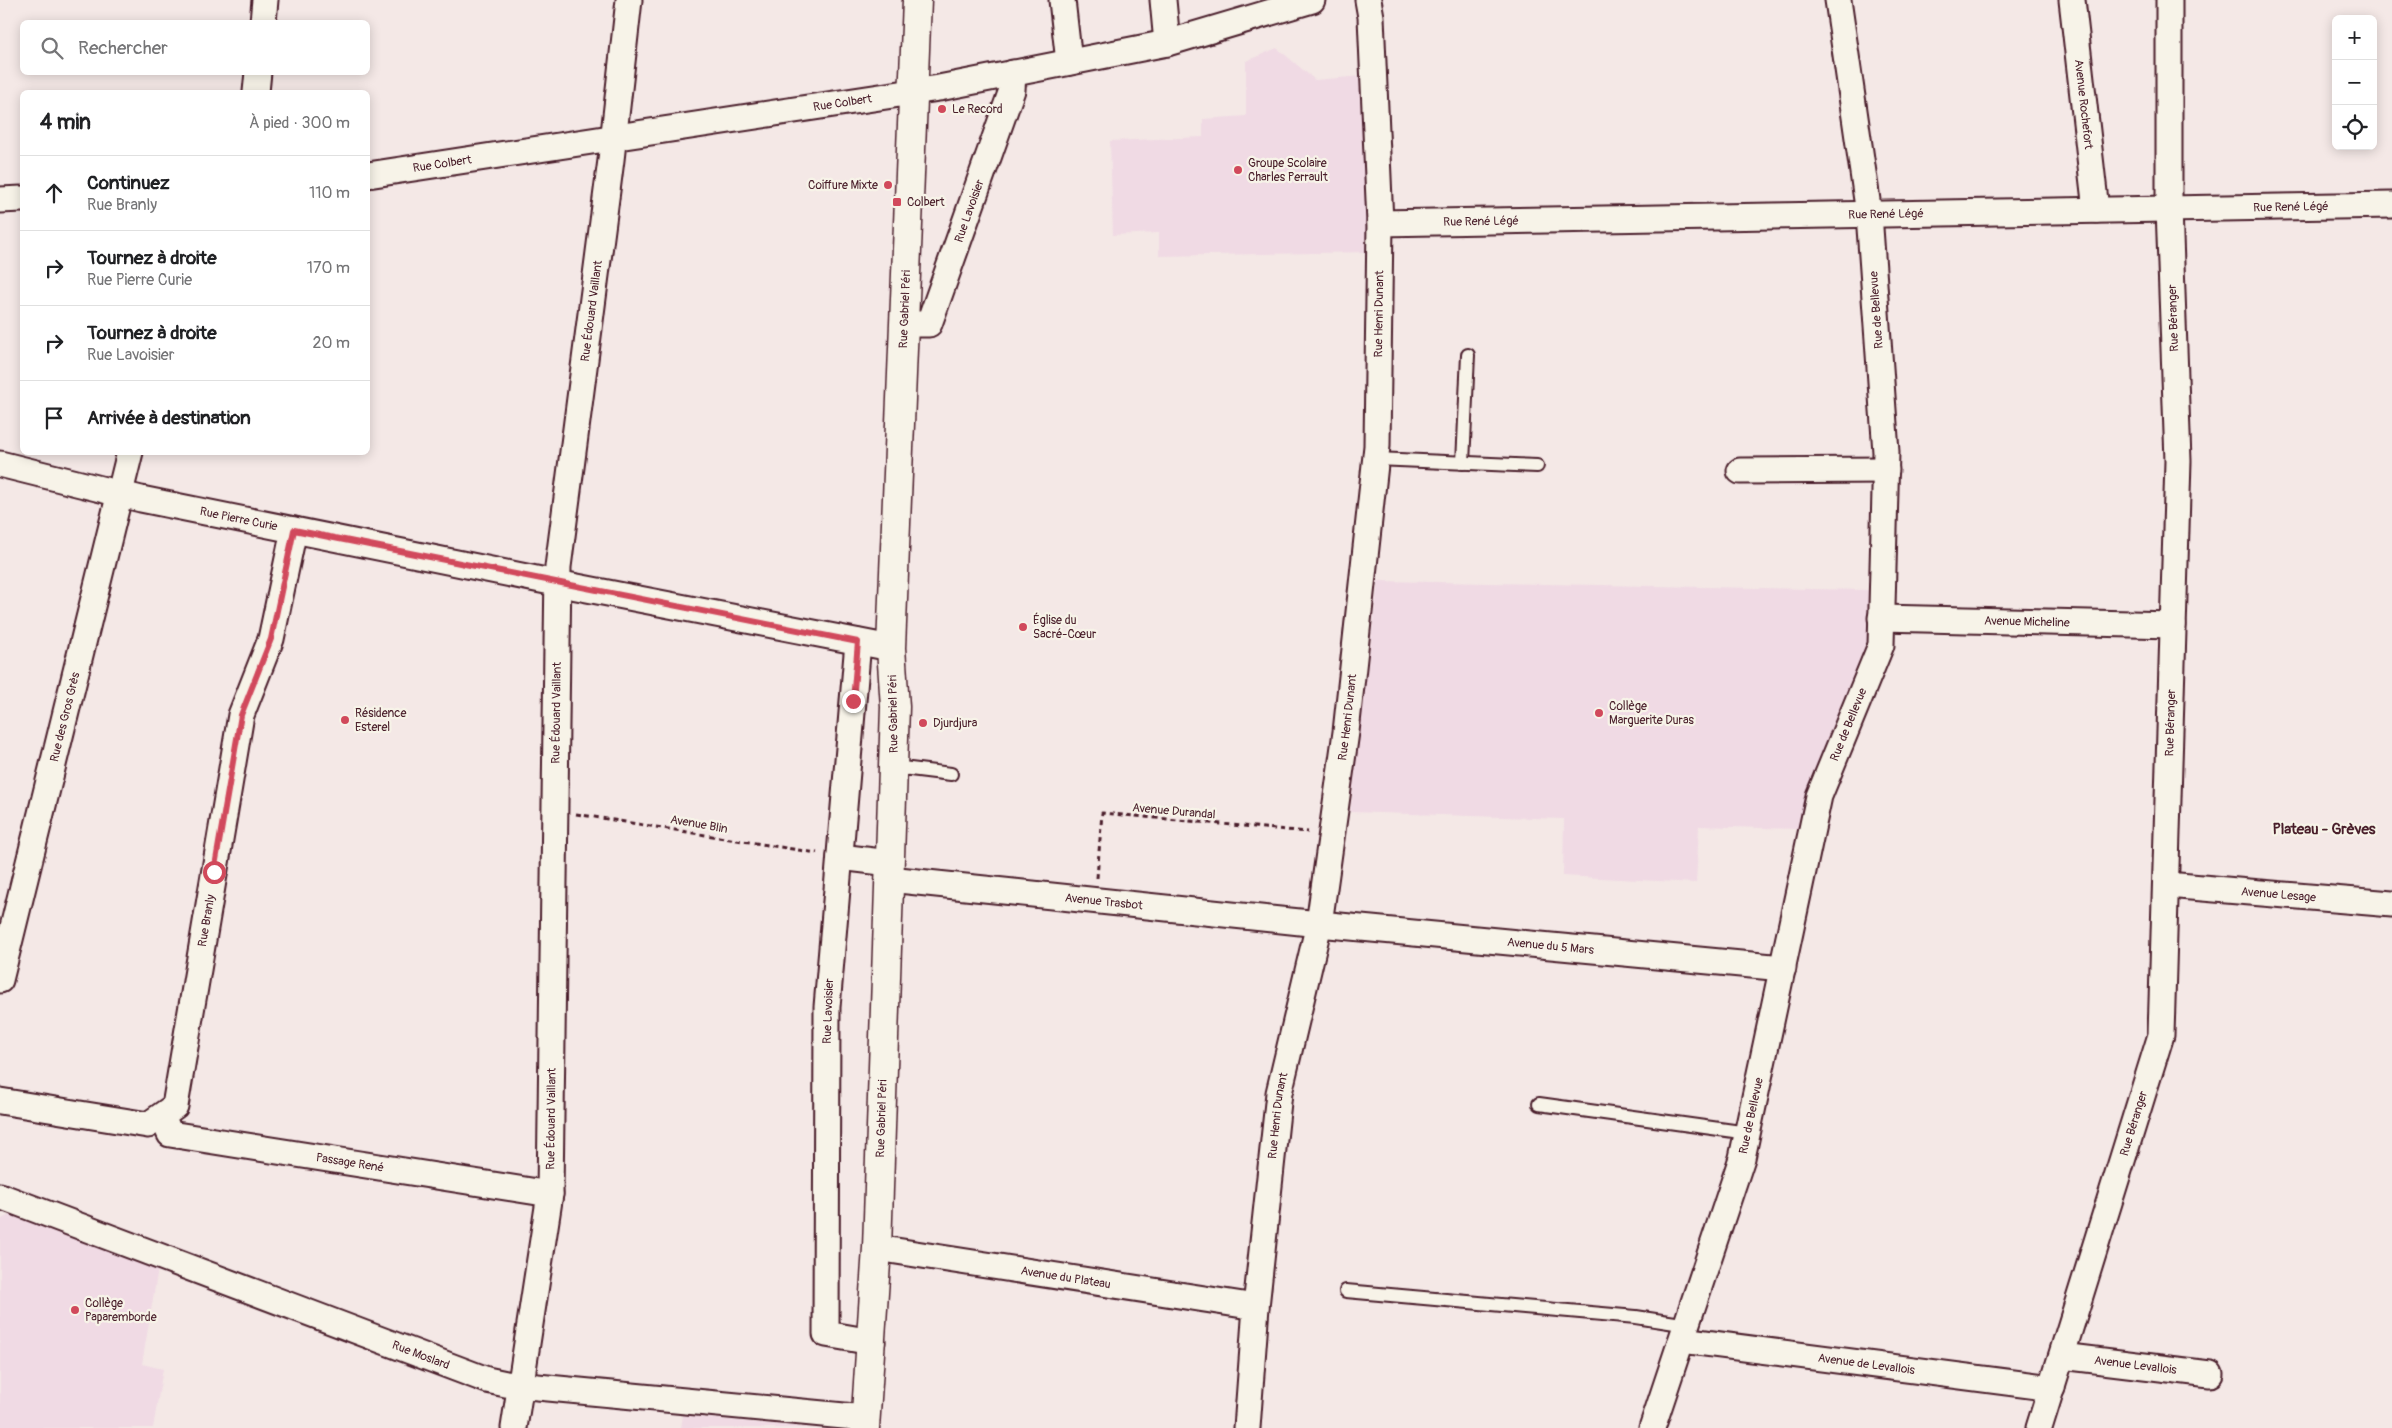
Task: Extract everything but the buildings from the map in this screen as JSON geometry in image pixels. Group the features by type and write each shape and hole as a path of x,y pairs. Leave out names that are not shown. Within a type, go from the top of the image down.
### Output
{"main road":[{"name":"Rue Gabriel Péri","path":"865,1423 877,1248 894,767 895,707 891,648 917,0"}],"street":[{"path":"263,20 265,0"},
{"name":"Rue Édouard Vaillant","path":"514,1428 550,1194 556,811 557,583 629,0"},
{"path":"1062,0 1069,62"},
{"path":"1163,0 1168,43"},
{"name":"Rue Colbert","path":"370,175 913,92 1168,43 1312,0"},
{"name":"Rue Henri Dunant","path":"1247,1428 1256,1307 1279,1093 1319,924 1346,732 1376,459 1380,223 1371,17 1368,0"},
{"name":"Rue de Bellevue","path":"1652,1428 1734,1187 1748,1133 1819,796 1881,645 1886,442 1869,214 1838,0"},
{"name":"Avenue Rochefort","path":"2072,0 2096,210"},
{"name":"Rue Béranger","path":"2039,1428 2161,1035 2178,461 2168,208 2169,0"},
{"name":"Rue Lavoisier","path":"904,324 929,324 1012,90 1013,73"},
{"path":"256,90 258,75"},
{"path":"0,200 20,199"},
{"name":"Rue René Légé","path":"1380,223 2392,205"},
{"name":"Rue des Gros Grès","path":"0,980 129,455"},
{"name":"Rue Pierre Curie","path":"0,464 120,494 294,530 891,648"},
{"path":"1740,471 1886,470"},
{"name":"Rue Branly","path":"162,1116 175,1106 241,715 271,639 294,530"},
{"name":"Avenue Micheline","path":"1881,618 2173,625"},
{"name":"Rue Lavoisier","path":"858,642 827,1008 826,1334 872,1342"},
{"name":"Avenue Trasbot","path":"840,857 890,871 1095,901 1319,924"},
{"name":"Avenue Lesage","path":"2166,885 2392,904"},
{"name":"Avenue du 5 Mars","path":"1319,924 1783,968"},
{"path":"0,1101 148,1125 162,1116"},
{"name":"Passage René","path":"162,1116 170,1134 550,1194"},
{"name":"Rue Moslard","path":"0,1196 487,1380 520,1387 865,1423"},
{"name":"Avenue du Plateau","path":"877,1248 1256,1307"},
{"name":"Avenue de Levallois","path":"1685,1332 2052,1388"},
{"name":"Avenue Levallois","path":"2062,1356 2210,1374"}],"lane":[{"path":"1464,463 1468,355"},
{"path":"1376,459 1537,466"},
{"path":"894,767 952,774"},
{"path":"1539,1104 1748,1133"},
{"path":"1346,1291 1636,1317 1685,1332"}],"path":[{"name":"Avenue Blin","path":"556,811 840,857"},
{"name":"Avenue Durandal","path":"1095,901 1102,814 1332,834"}],"shaded area":[{"name":"Groupe Scolaire Charles Perrault","path":"1277,48 1315,80 1362,76 1368,252 1159,256 1159,233 1113,235 1110,141 1203,137 1203,119 1246,116 1246,61"},
{"name":"Collège Marguerite Duras","path":"1378,581 1869,590 1868,638 1807,788 1798,829 1699,826 1696,883 1563,876 1564,819 1350,812"},
{"name":"Collège Paparemborde","path":"11,1214 158,1269 142,1364 163,1369 153,1428 0,1428 0,1220"},
{"path":"683,1415 708,1418 812,1428 681,1428"}],"place":[{"name":"Le Record","path":"942,109"},
{"name":"Groupe Scolaire Charles Perrault","path":"1238,170"},
{"name":"Coiffure Mixte","path":"888,185"},
{"name":"Colbert","path":"897,202"},
{"name":"Église du Sacré-Cœur","path":"1023,627"},
{"name":"Collège Marguerite Duras","path":"1599,713"},
{"name":"Résidence Esterel","path":"345,720"},
{"name":"Djurdjura","path":"923,723"},
{"name":"Collège Paparemborde","path":"75,1310"}],"district":[{"name":"Plateau - Grèves","path":"2324,829"}],"route":[{"path":"214,872 241,715 271,639 294,530 858,642 853,701"}]}
